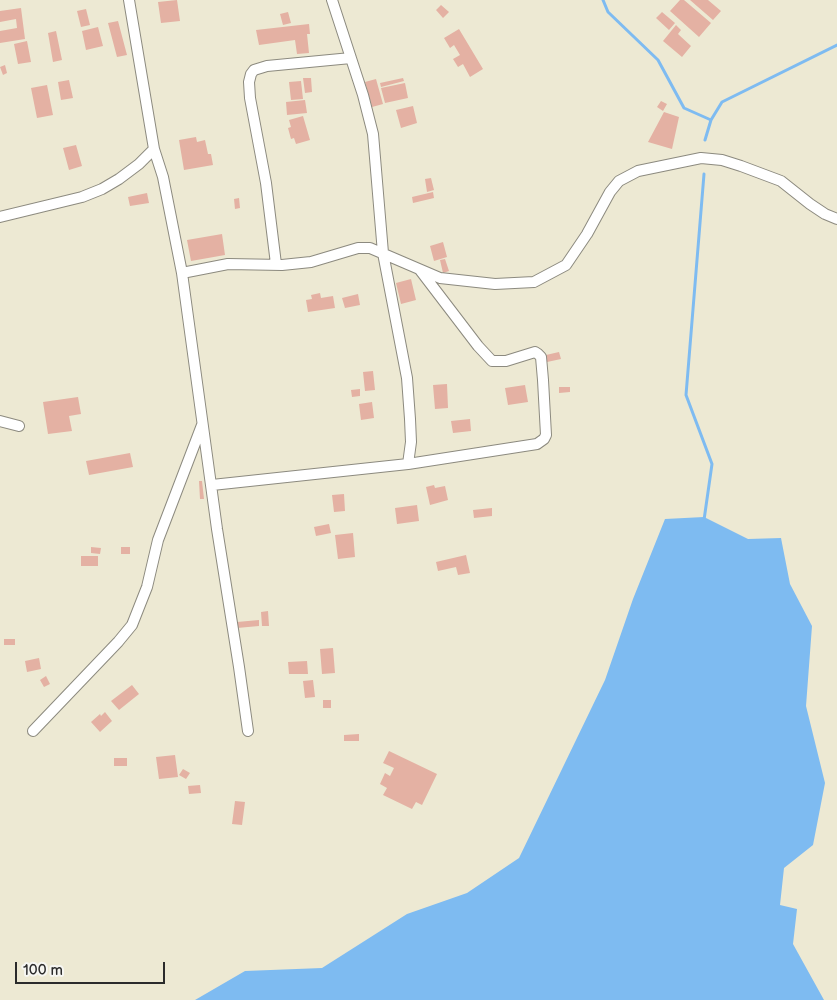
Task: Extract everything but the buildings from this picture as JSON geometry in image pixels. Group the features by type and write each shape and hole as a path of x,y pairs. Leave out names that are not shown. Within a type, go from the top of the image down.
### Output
{"street":[{"path":"128,0 154,148 163,177 182,273 248,731"},
{"path":"332,0 363,95 372,134 383,253 407,378 411,442 408,464"},
{"path":"276,264 267,192 250,98 251,74 254,70 267,66 351,58"},
{"path":"0,218 82,197 102,189 119,179 154,148"},
{"path":"182,273 228,264 311,262 358,248 370,248 440,278 495,284 534,282 566,265 619,180 638,171 701,158 722,160 781,181 810,204 837,219"},
{"path":"212,485 408,464 537,444 544,439 546,435 544,380 541,358 535,352 506,361 492,360 478,346 420,270"},
{"path":"0,421 19,426"},
{"path":"33,731 132,625 147,587 158,540 178,484 197,442 203,421"}],"water":[{"path":"704,517 748,539 781,538 790,584 812,626 806,706 825,783 813,845 784,868 780,905 797,909 793,944 824,1000 195,1000 245,971 322,968 407,914 467,893 519,858 605,680 633,599 665,519"}],"waterway":[{"path":"603,0 608,12 658,60 684,108 711,120"},
{"path":"705,140 711,120 722,102 837,45"},
{"path":"704,174 686,395 712,464 704,520"}]}
